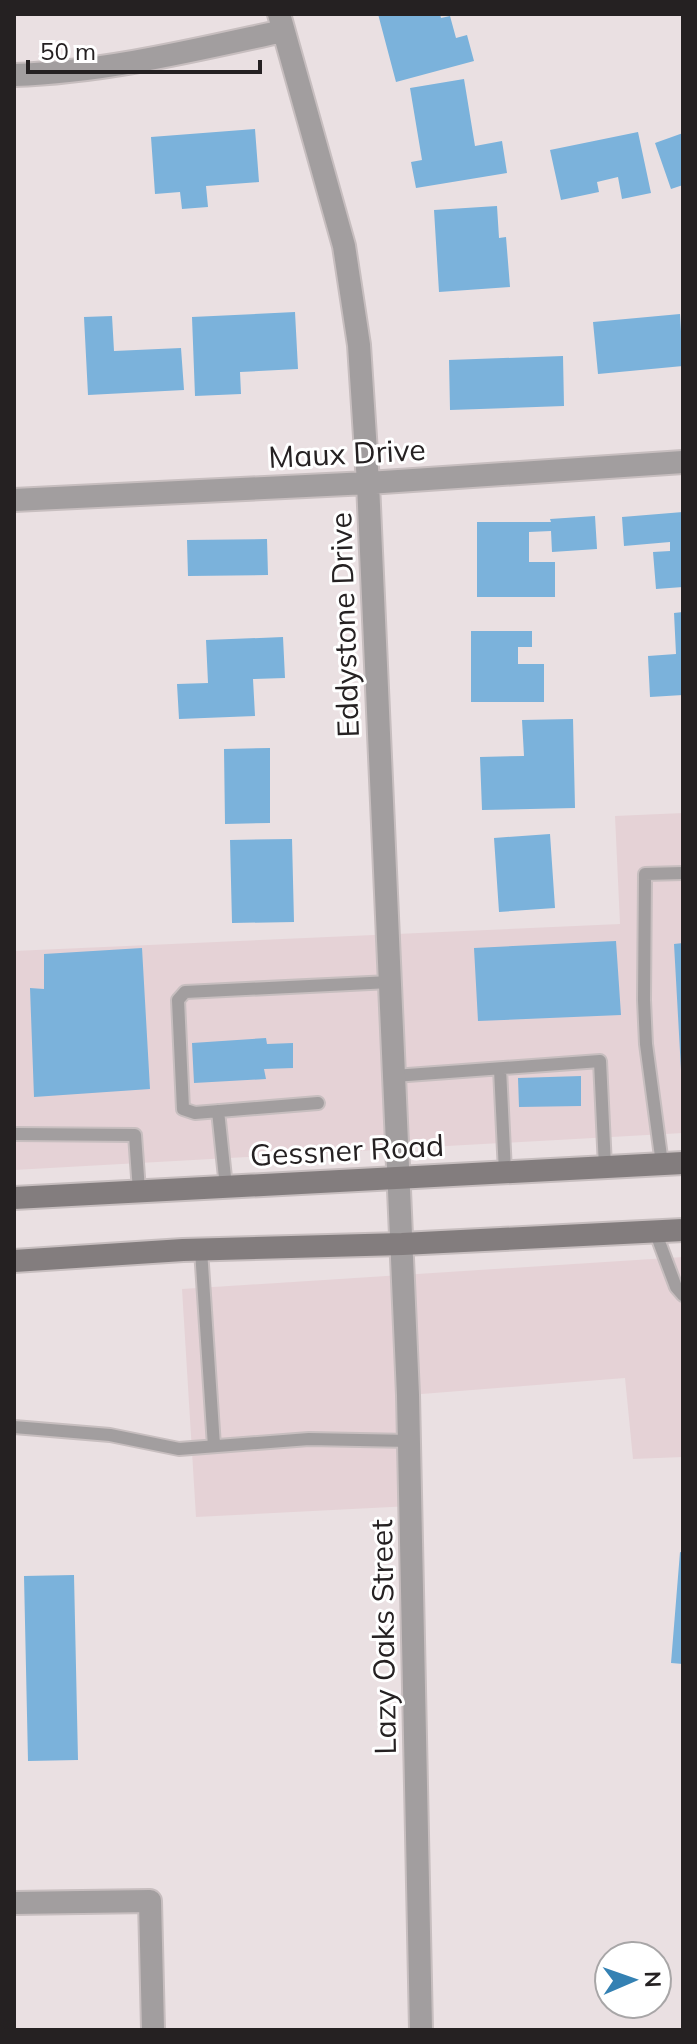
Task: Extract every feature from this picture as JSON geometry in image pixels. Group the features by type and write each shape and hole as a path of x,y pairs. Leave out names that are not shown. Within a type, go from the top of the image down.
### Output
{"main road":[{"name":"Gessner Road","path":"14,1198 673,1164"},
{"path":"14,1261 683,1230"}],"street":[{"path":"14,75 110,65 200,49 281,22"},
{"name":"Eddystone Drive","path":"281,22 344,246 359,345 402,1244"},
{"name":"Maux Drive","path":"14,500 368,483 683,462"},
{"name":"Lazy Oaks Street","path":"402,1244 410,1441 421,2030"},
{"path":"14,1903 150,1901 153,2030"}],"lane":[{"path":"673,1164 646,1044 645,874 683,873"},
{"path":"318,1103 195,1113 183,1109 178,1000 185,992 390,982"},
{"path":"394,1076 600,1061 605,1167"},
{"path":"500,1069 505,1172"},
{"path":"218,1111 226,1187"},
{"path":"14,1134 135,1135 139,1191"},
{"path":"655,1231 676,1287 683,1295"},
{"path":"201,1250 214,1446"},
{"path":"14,1427 110,1435 179,1449 309,1439 410,1441"}],"shaded area":[{"path":"683,813 683,1133 14,1170 14,951 620,924 615,816"},
{"path":"683,1257 683,1457 633,1459 625,1378 409,1395 411,1506 196,1517 182,1289"}],"building":[{"path":"378,14 450,16 456,38 467,35 474,61 396,82"},
{"path":"464,79 475,146 502,141 507,173 416,188 411,162 422,160 410,88"},
{"path":"255,129 259,182 206,186 208,207 182,209 180,192 155,194 151,137"},
{"path":"638,132 651,193 622,199 618,177 597,182 599,192 561,200 550,150"},
{"path":"683,133 683,185 671,189 655,143"},
{"path":"497,206 499,238 506,237 510,287 439,292 434,210"},
{"path":"295,312 298,369 240,372 241,394 195,396 192,317"},
{"path":"680,314 683,366 598,374 593,322"},
{"path":"112,316 114,351 181,348 184,390 88,395 84,317"},
{"path":"563,356 564,406 450,410 449,360"},
{"path":"683,512 683,587 656,589 653,552 670,551 670,542 624,546 622,517"},
{"path":"595,516 597,549 552,552 551,531 529,532 529,562 555,562 555,597 477,597 477,522 551,522 550,519"},
{"path":"267,539 268,575 188,576 187,540"},
{"path":"683,612 683,695 650,697 648,656 676,654 674,613"},
{"path":"471,631 532,631 532,647 518,647 518,664 544,664 544,702 471,702"},
{"path":"283,637 285,678 253,679 255,716 179,719 177,684 208,683 206,640"},
{"path":"573,719 575,808 482,810 480,757 524,756 522,720"},
{"path":"270,748 270,823 225,824 224,749"},
{"path":"550,834 555,908 499,912 494,838"},
{"path":"292,839 294,922 232,923 230,840"},
{"path":"616,941 621,1015 478,1021 474,948"},
{"path":"683,943 683,1070 681,1070 674,944"},
{"path":"142,948 150,1089 34,1097 30,988 44,989 44,954"},
{"path":"266,1038 267,1044 293,1043 293,1068 264,1069 266,1079 194,1083 192,1043"},
{"path":"581,1076 581,1106 519,1107 518,1078"},
{"path":"680,1552 683,1553 683,1664 671,1663"},
{"path":"74,1575 78,1760 28,1761 24,1576"}]}
